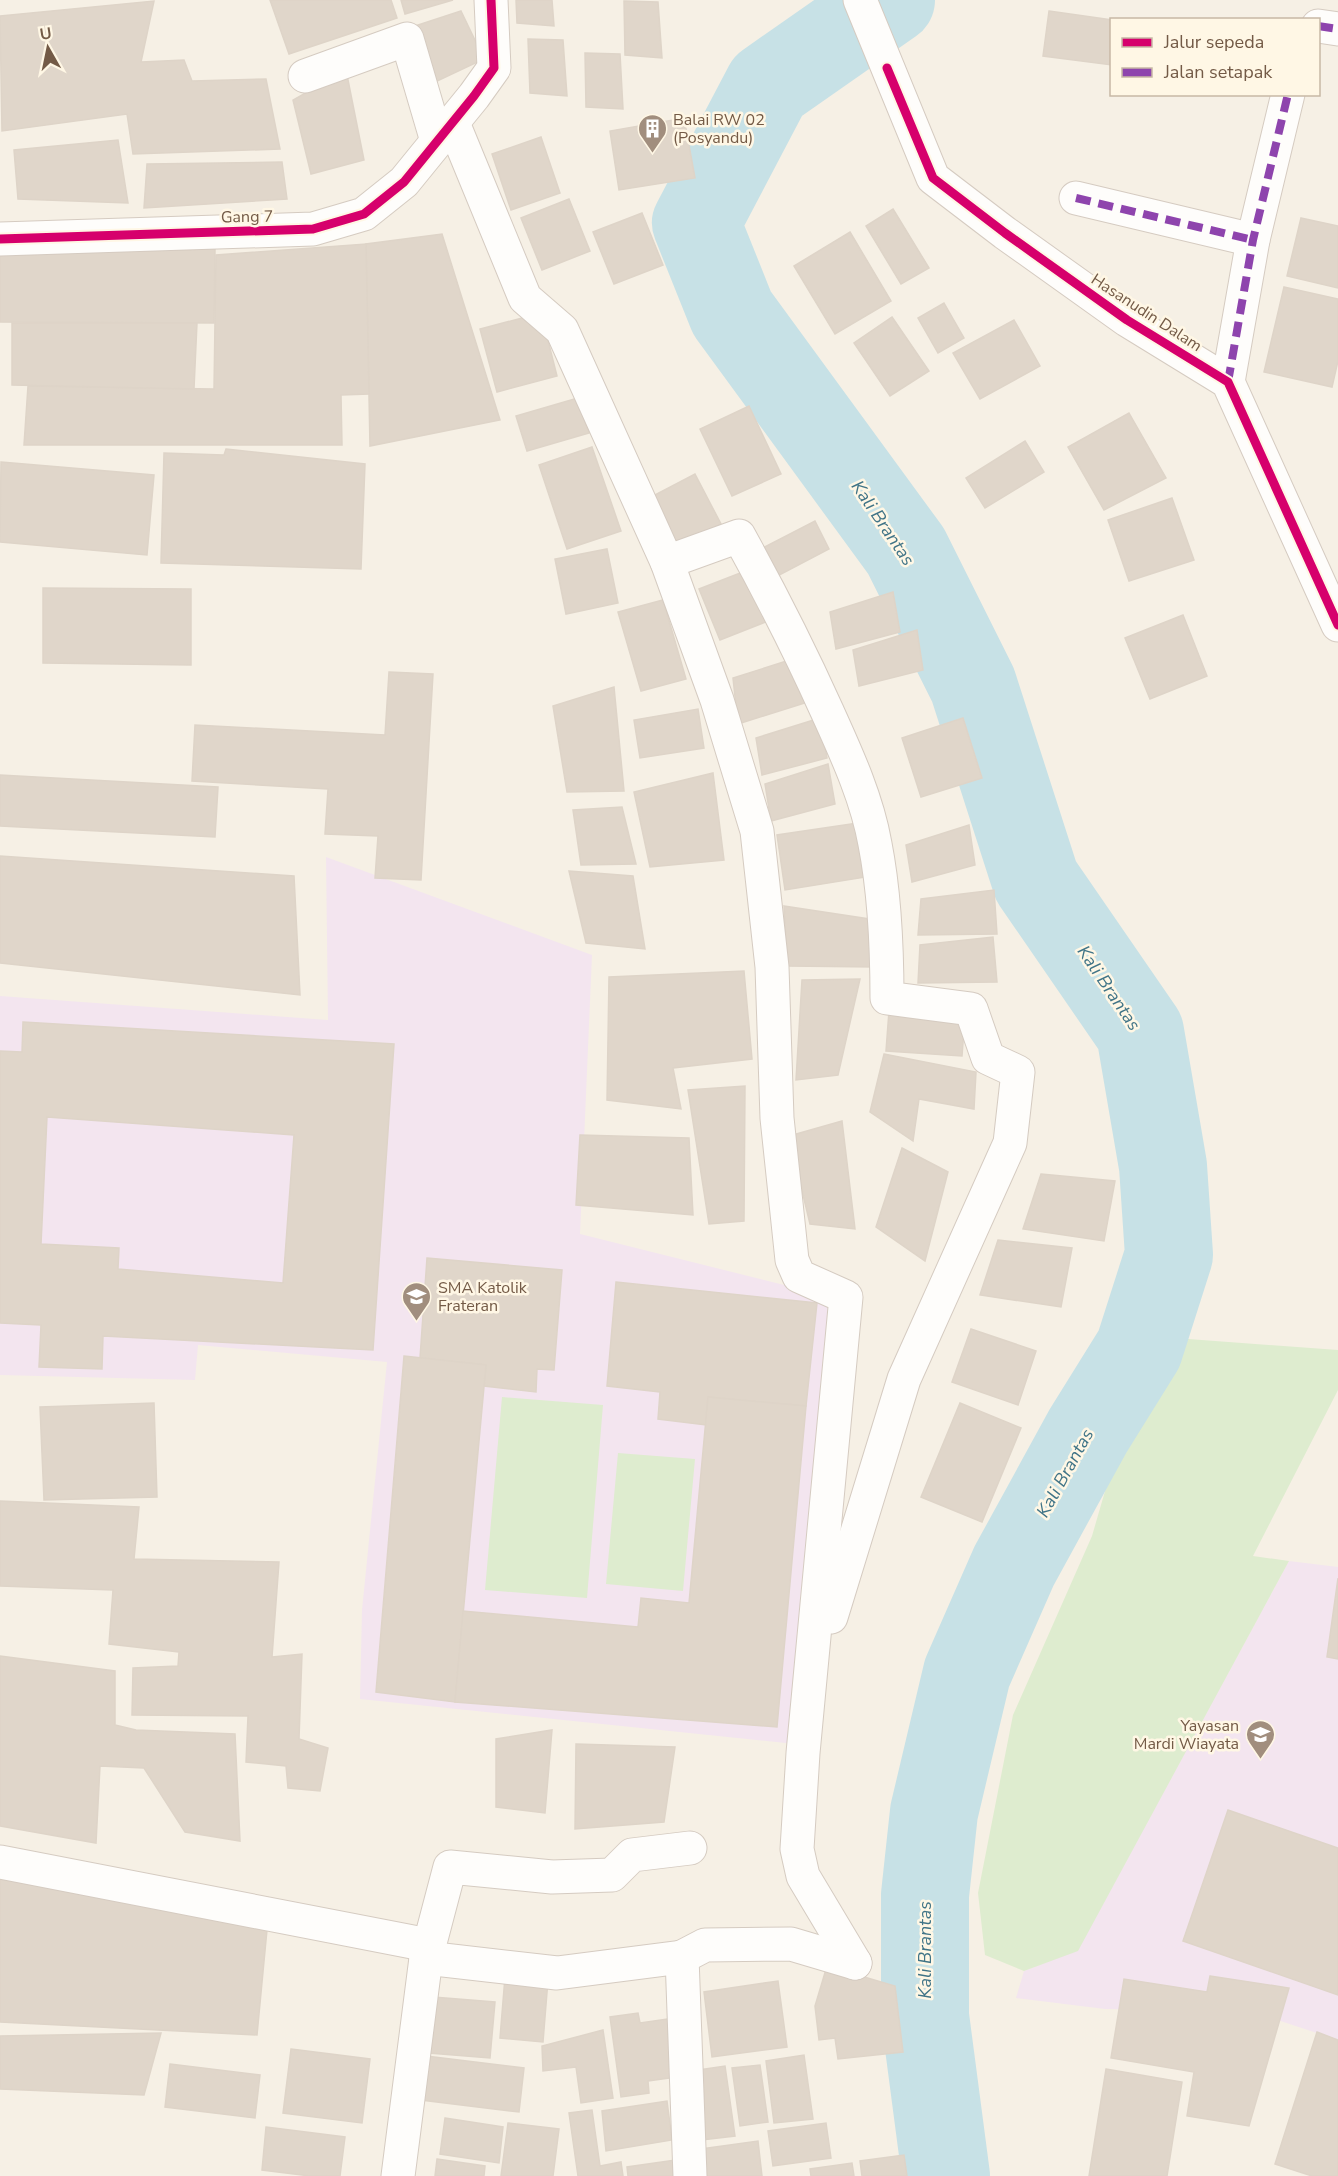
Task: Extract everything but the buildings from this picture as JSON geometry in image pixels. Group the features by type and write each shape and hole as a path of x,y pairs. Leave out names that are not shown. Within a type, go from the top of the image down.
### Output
{"street":[{"name":"Gang 7","path":"0,239 313,229 364,214 404,182 494,68 491,0"},
{"name":"Hasanudin Dalam","path":"860,0 933,178 1005,233 1127,320 1228,382"},
{"path":"1320,26 1338,29"},
{"path":"0,1862 427,1951 557,1972 682,1957 705,1945 791,1944 855,1963 803,1876 797,1848 846,1297 799,1276 792,1260 777,1118 772,967 757,831 717,700 667,562 562,330 525,298 445,132 407,39 305,76"},
{"path":"1288,96 1253,240 1228,382 1338,625"},
{"path":"1076,198 1253,240"},
{"path":"667,562 739,536 785,620 843,747 861,797 875,842 887,925 888,998 971,1009 988,1058 1017,1072 1010,1143 904,1379 810,1682"},
{"path":"398,2176 427,1951 450,1868 552,1877 612,1875 632,1855 690,1848"},
{"path":"682,1957 690,2176"}],"shaded area":[{"name":"SMA Katolik Frateran","path":"326,857 592,955 580,1234 836,1298 795,1744 360,1699 362,1610 387,1362 198,1345 195,1380 0,1375 0,996 328,1020"},
{"name":"Yayasan Mardi Wiayata","path":"1289,1561 1338,1567 1338,2040 1250,2011 1105,2009 1016,1998 1024,1971 1078,1950"}],"green space":[{"path":"1175,1338 1338,1350 1338,1390 1253,1556 1289,1561 1078,1951 1024,1971 985,1955 978,1893 1013,1715 1092,1536 1119,1443"},
{"path":"502,1397 603,1405 587,1598 485,1590"},
{"path":"618,1453 695,1459 683,1591 606,1584"}],"waterway":[{"name":"Kali Brantas","path":"891,0 768,86 696,223 732,313 906,551 973,685 1036,881 1140,1032 1163,1166 1169,1255 1139,1349 1088,1431 1014,1566 967,1673 934,1812 925,1895 925,2016 946,2176"}],"marked path":[{"path":"1320,26 1338,29"},
{"path":"1228,382 1253,240 1288,96"},
{"path":"1076,198 1253,240"}],"cycle path":[{"path":"0,239 313,229 364,214 404,182 494,68 491,0"},
{"path":"887,68 933,178 1005,233 1127,320 1228,382 1338,625"}],"place":[{"name":"Balai RW 02 (Posyandu)","path":"652,154"},
{"name":"SMA Katolik Frateran","path":"417,1322"},
{"name":"Yayasan Mardi Wiayata","path":"1260,1760"}]}
